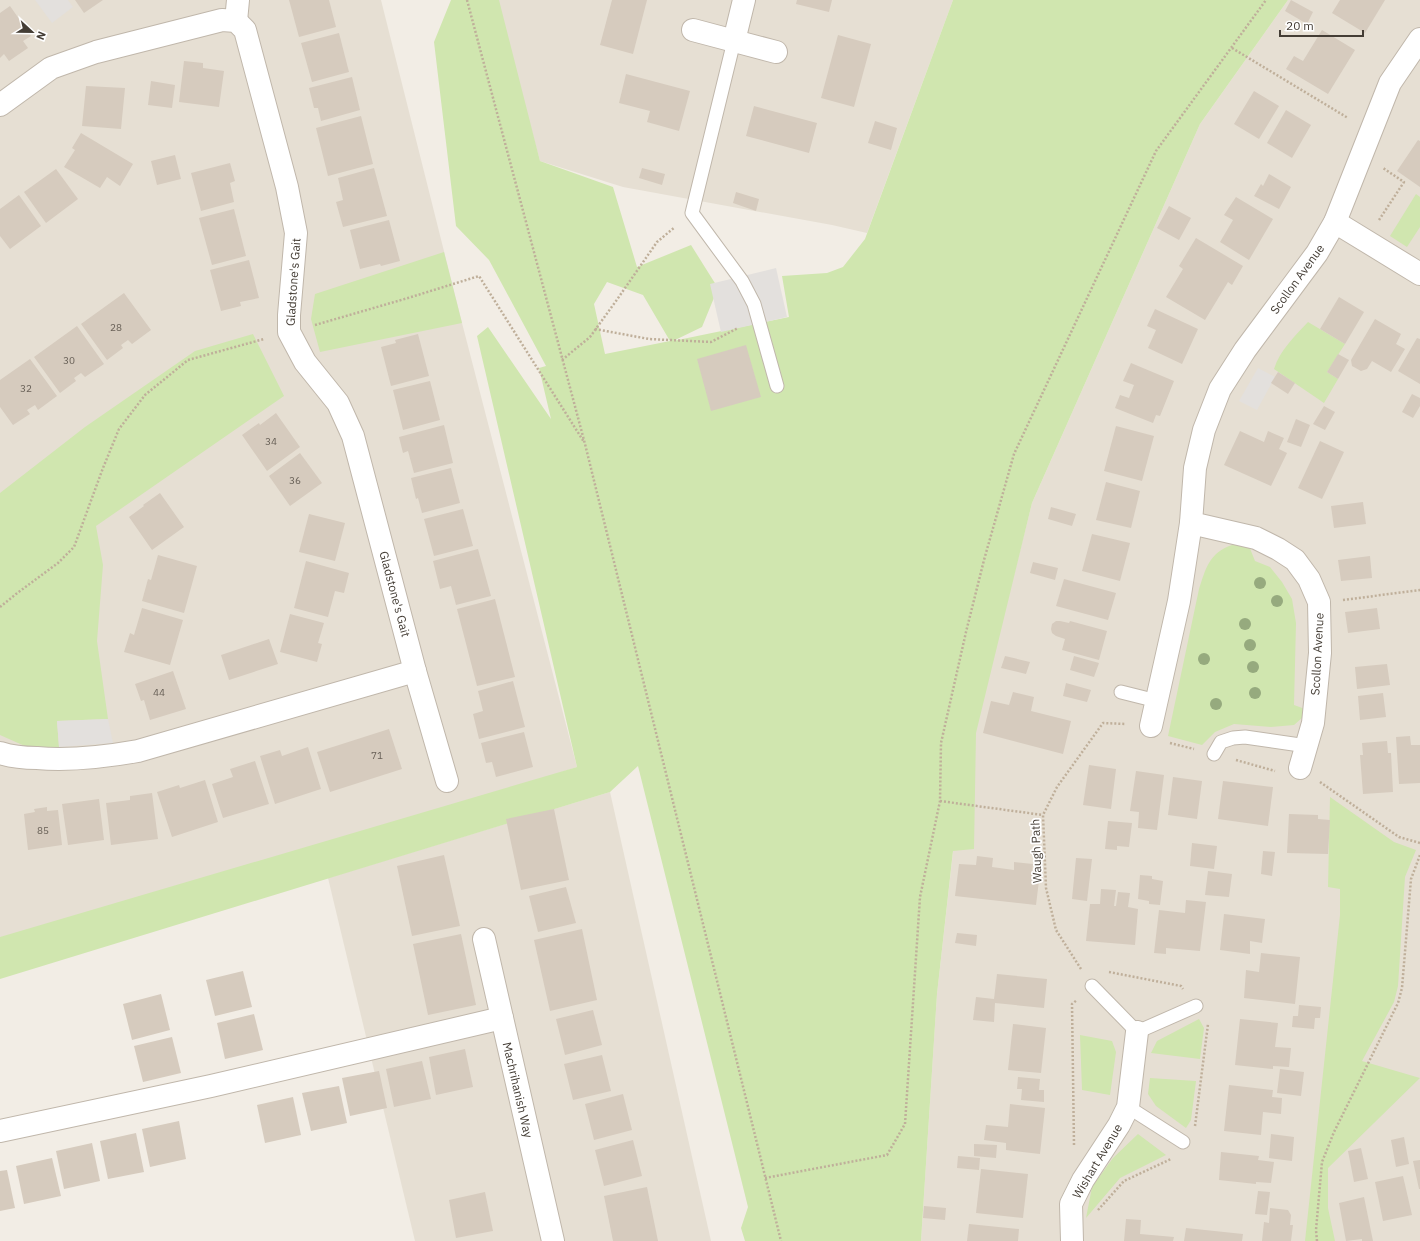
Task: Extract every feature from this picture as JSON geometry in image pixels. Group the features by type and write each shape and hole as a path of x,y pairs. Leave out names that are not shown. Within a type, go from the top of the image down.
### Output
{"street":[{"path":"734,41 744,0"},
{"name":"Gladstone's Gait","path":"0,105 51,68 96,52 222,20 237,10 245,30 287,187 296,232 289,315 290,332 305,362 338,403 353,436 415,671 447,780"},
{"path":"693,30 776,52"},
{"name":"Scollon Avenue","path":"1151,726 1178,601 1191,523 1195,468 1204,430 1220,388 1245,350 1317,253 1335,222 1390,83 1420,39"},
{"path":"1335,222 1420,274"},
{"name":"Scollon Avenue","path":"1191,523 1256,538 1278,549 1295,560 1309,579 1320,602 1320,654 1313,723 1300,768"},
{"path":"0,754 11,757 56,760 97,758 138,751 415,671"},
{"name":"Machrihanish Way","path":"484,939 552,1241"},
{"path":"0,1131 219,1084 502,1018"},
{"name":"Wishart Avenue","path":"1072,1241 1071,1204 1083,1180 1119,1125 1128,1107 1137,1032"}],"lane":[{"path":"734,41 692,213 742,281 754,304 777,386"},
{"path":"1121,692 1157,701"},
{"path":"1214,754 1221,742 1233,738 1245,737 1306,746"},
{"path":"1092,986 1137,1032 1196,1006"},
{"path":"1128,1107 1183,1142"}],"path":[{"path":"467,0 585,444 781,1241"},
{"path":"765,1178 887,1155 906,1124 920,897 940,801 941,743 984,560 1014,454 1156,151 1266,0"},
{"path":"1232,48 1371,132"},
{"path":"1362,155 1404,182 1365,240"},
{"path":"562,360 590,337 657,242 692,213"},
{"path":"0,607 58,563 74,546 102,468 119,429 146,395 188,360 408,298 479,276 585,444"},
{"path":"595,329 649,339 711,342 758,317"},
{"path":"1320,602 1420,590"},
{"name":"Waugh Path","path":"1092,986 1056,930 1046,888 1043,815 1056,787 1103,723 1151,726"},
{"path":"1300,768 1399,837 1420,843"},
{"path":"940,801 1043,815"},
{"path":"1317,1241 1316,1230 1322,1162 1334,1132 1398,1003 1402,988 1411,880 1420,855"}],"shaded area":[{"path":"0,0 381,0 462,323 577,767 409,822 0,950"},
{"path":"35,0 68,0 73,7 52,23"},
{"path":"496,0 953,0 867,233 832,225 623,187 540,161"},
{"path":"1288,0 1420,0 1420,1241 921,1241 937,994 960,790 1032,503 1200,124"},
{"path":"776,268 787,317 721,332 710,284"},
{"path":"1258,368 1275,377 1257,410 1239,401"},
{"path":"108,719 113,743 59,747 57,721"},
{"path":"610,792 711,1241 415,1241 328,878"}],"green space":[{"path":"451,0 499,0 540,161 613,187 637,267 691,245 718,288 702,327 673,341 789,317 782,276 827,273 843,267 865,239 953,0 1288,0 1200,124 1032,503 976,733 974,849 953,851 937,994 921,1241 745,1241 741,1228 748,1207 638,766 610,792 0,979 0,937 577,767 477,336 488,327 551,419 539,368 546,366 489,260 456,226 434,42","holes":["607,282 643,295 670,341 605,354 594,304"]},
{"path":"1416,194 1420,197 1420,227 1407,247 1390,236"},
{"path":"444,252 462,323 320,352 311,319 315,294"},
{"path":"1308,322 1345,344 1327,372 1338,379 1324,403 1274,369 1284,349"},
{"path":"253,334 284,396 96,526 103,565 97,641 108,719 57,721 59,747 27,747 0,735 0,493 85,427 195,351"},
{"path":"1232,545 1249,546 1255,561 1270,567 1282,582 1292,599 1296,623 1294,705 1305,709 1302,718 1294,725 1271,727 1234,724 1215,732 1202,745 1168,736 1201,581 1206,568 1213,557 1224,548"},
{"path":"1330,797 1394,842 1416,850 1405,877 1398,986 1394,1002 1362,1061 1420,1078 1328,1168 1328,1208 1335,1241 1305,1241 1340,915 1340,889 1328,887"},
{"path":"1199,1019 1204,1028 1200,1059 1151,1053 1157,1041"},
{"path":"1080,1035 1112,1041 1116,1052 1110,1095 1082,1090"},
{"path":"1150,1078 1196,1081 1191,1120 1186,1128 1156,1106 1148,1094"},
{"path":"1138,1134 1166,1155 1120,1178 1086,1218 1092,1187 1113,1158"}],"building":[{"path":"75,0 103,0 84,13"},
{"path":"289,0 329,0 336,27 299,37"},
{"path":"612,0 647,0 633,54 600,45"},
{"path":"797,0 832,0 829,12 796,4"},
{"path":"1291,0 1313,12 1307,24 1285,11"},
{"path":"1340,0 1385,0 1365,33 1332,13"},
{"path":"10,6 31,36 23,41 28,48 9,61 4,54 0,58 0,13"},
{"path":"1322,30 1355,50 1328,94 1286,69 1294,56 1303,61"},
{"path":"339,33 349,72 312,82 301,43"},
{"path":"838,35 871,44 854,107 821,98"},
{"path":"184,61 203,63 203,68 224,71 219,107 179,102"},
{"path":"626,74 690,91 679,131 647,122 650,111 619,103"},
{"path":"352,77 360,110 321,121 318,108 314,108 309,88"},
{"path":"151,81 175,85 172,108 148,105"},
{"path":"86,86 125,88 121,129 82,126"},
{"path":"1254,91 1279,106 1259,139 1234,124"},
{"path":"754,106 817,123 809,153 746,136"},
{"path":"1286,110 1311,125 1292,158 1267,143"},
{"path":"361,116 373,164 328,176 316,128"},
{"path":"875,121 897,128 891,150 868,143"},
{"path":"81,133 133,164 120,186 107,177 100,188 64,167 75,150 72,148"},
{"path":"1418,140 1420,141 1420,187 1397,171"},
{"path":"175,155 181,179 157,185 151,161"},
{"path":"230,163 235,181 230,183 234,202 201,211 191,173"},
{"path":"374,168 387,216 343,227 336,202 343,200 338,178"},
{"path":"642,168 665,174 662,185 639,178"},
{"path":"56,169 78,199 46,223 24,192"},
{"path":"1269,174 1291,187 1279,209 1254,196 1261,184 1263,186"},
{"path":"736,192 759,199 756,211 733,203"},
{"path":"19,195 41,226 10,249 0,236 0,209"},
{"path":"1236,197 1273,219 1249,260 1220,242 1233,220 1224,215"},
{"path":"1169,206 1191,218 1179,240 1157,228"},
{"path":"234,209 246,256 212,265 199,218"},
{"path":"389,220 400,261 360,269 350,230"},
{"path":"1196,238 1243,266 1232,285 1228,282 1205,320 1166,297 1183,269 1179,266"},
{"path":"249,260 259,298 240,302 241,306 221,311 210,270"},
{"path":"124,293 151,330 132,344 128,340 121,345 123,348 107,360 81,324"},
{"path":"1339,297 1364,312 1345,344 1320,329"},
{"path":"1155,309 1198,329 1182,364 1148,348 1156,330 1147,326"},
{"path":"1375,319 1401,334 1396,344 1405,349 1391,372 1372,361 1367,369 1361,371 1352,366 1351,360"},
{"path":"77,326 104,364 85,377 81,373 74,378 76,381 60,393 34,357"},
{"path":"418,334 429,376 391,386 381,347 396,343 395,340"},
{"path":"1417,338 1420,339 1420,384 1398,371"},
{"path":"746,345 761,397 711,411 697,359"},
{"path":"1338,354 1349,360 1338,379 1327,372"},
{"path":"30,359 57,396 38,410 35,405 27,410 30,414 13,425 0,407 0,380"},
{"path":"1131,363 1174,381 1160,416 1156,415 1153,423 1115,408 1120,395 1129,398 1134,385 1123,381"},
{"path":"1278,372 1295,383 1288,394 1271,383"},
{"path":"430,381 440,420 403,430 393,390"},
{"path":"1412,394 1420,398 1420,406 1413,418 1402,412"},
{"path":"1324,406 1335,412 1325,430 1313,424"},
{"path":"276,413 300,447 267,471 242,435 259,423 260,425"},
{"path":"1296,419 1310,425 1301,447 1287,442"},
{"path":"444,425 453,463 414,473 408,451 403,453 399,437"},
{"path":"1116,426 1154,436 1142,481 1104,471"},
{"path":"1240,431 1264,442 1268,431 1284,438 1279,449 1287,453 1271,486 1224,465"},
{"path":"1320,441 1344,452 1322,499 1298,488"},
{"path":"300,453 322,483 290,506 269,476"},
{"path":"451,468 460,503 422,513 418,498 416,499 411,478"},
{"path":"1106,482 1140,491 1131,528 1096,520"},
{"path":"160,493 184,527 152,550 129,517"},
{"path":"1363,502 1366,524 1334,528 1331,506"},
{"path":"1051,507 1076,514 1072,526 1048,519"},
{"path":"463,509 473,546 434,556 424,519"},
{"path":"309,514 345,523 335,561 299,552"},
{"path":"1092,534 1130,543 1120,581 1082,571"},
{"path":"478,549 491,596 456,605 451,586 440,589 433,561"},
{"path":"158,555 197,566 184,613 142,601 148,579 151,580"},
{"path":"1370,556 1372,578 1341,581 1338,560"},
{"path":"306,561 349,573 344,593 335,591 328,617 294,608"},
{"path":"1033,562 1058,568 1055,580 1030,573"},
{"path":"1064,579 1116,593 1108,620 1056,606"},
{"path":"495,599 515,677 477,686 457,609"},
{"path":"142,608 183,620 170,665 124,652 130,633 134,635"},
{"path":"1377,608 1380,629 1348,633 1345,612"},
{"path":"290,614 324,623 318,643 322,644 317,662 280,652"},
{"path":"1056,621 1069,623 1070,621 1107,631 1099,660 1062,650 1065,639 1056,636 1052,633 1051,629 1052,624"},
{"path":"269,639 278,664 229,680 221,655"},
{"path":"1005,656 1030,662 1026,674 1001,668"},
{"path":"1074,656 1099,663 1094,677 1070,670"},
{"path":"1387,664 1390,685 1357,689 1355,667"},
{"path":"173,671 186,709 150,720 144,700 141,701 135,684"},
{"path":"513,681 525,727 479,739 473,714 483,711 478,691"},
{"path":"1066,683 1091,690 1087,702 1063,696"},
{"path":"1013,692 1034,697 1031,711 1071,721 1063,754 983,733 991,701 1009,705"},
{"path":"1383,693 1386,717 1360,720 1358,696"},
{"path":"389,729 402,769 330,792 317,752"},
{"path":"524,732 533,767 496,777 492,762 486,763 481,743"},
{"path":"1410,736 1411,745 1420,745 1420,783 1399,784 1396,737"},
{"path":"1387,741 1388,753 1391,753 1393,792 1363,794 1360,755 1363,755 1362,743"},
{"path":"308,747 321,789 275,804 260,756 280,750 282,756"},
{"path":"255,761 269,804 223,818 212,784 233,777 230,769"},
{"path":"1089,765 1116,769 1111,809 1083,805"},
{"path":"1136,771 1164,775 1157,830 1138,828 1139,812 1130,811"},
{"path":"1173,777 1202,781 1197,819 1168,815"},
{"path":"205,780 218,822 172,837 157,792 179,785 180,788"},
{"path":"1223,781 1273,787 1268,826 1218,819"},
{"path":"152,793 158,839 111,845 106,803 130,800 130,796"},
{"path":"99,799 104,840 68,845 62,804"},
{"path":"47,807 47,811 58,810 62,845 28,850 24,814 35,812 34,809"},
{"path":"554,809 569,880 521,890 506,819"},
{"path":"1289,814 1318,815 1318,819 1330,820 1328,854 1287,853"},
{"path":"1108,821 1132,823 1129,847 1117,846 1117,850 1105,849"},
{"path":"1192,843 1217,846 1214,869 1190,866"},
{"path":"1263,851 1275,852 1272,876 1261,874"},
{"path":"444,855 460,926 412,936 397,866"},
{"path":"977,856 993,858 992,867 1014,870 1014,862 1033,864 1032,871 1040,872 1036,905 955,896 959,864 976,865"},
{"path":"1076,858 1092,859 1087,901 1072,899"},
{"path":"1208,871 1232,874 1229,897 1205,895"},
{"path":"1140,875 1152,876 1152,879 1163,881 1160,905 1149,904 1149,901 1138,899"},
{"path":"566,887 576,923 538,932 529,896"},
{"path":"1101,889 1116,890 1114,906 1116,906 1118,892 1130,893 1128,907 1138,909 1135,945 1086,941 1090,904 1100,904"},
{"path":"1186,900 1206,902 1200,951 1166,948 1166,954 1154,953 1159,910 1185,913"},
{"path":"1224,914 1265,919 1262,943 1250,941 1250,954 1220,950"},
{"path":"582,929 597,1000 550,1011 534,940"},
{"path":"957,933 977,935 976,946 955,943"},
{"path":"461,934 476,1005 428,1015 413,944"},
{"path":"1261,953 1300,957 1295,1004 1244,998 1246,970 1259,972"},
{"path":"243,971 252,1007 215,1016 206,980"},
{"path":"997,974 1047,979 1044,1008 995,1003 994,1022 973,1020 976,997 994,999"},
{"path":"161,994 170,1030 132,1040 123,1004"},
{"path":"1299,1005 1321,1007 1320,1018 1315,1018 1314,1029 1292,1027 1293,1016 1298,1016"},
{"path":"593,1010 602,1045 565,1055 556,1019"},
{"path":"254,1014 263,1050 225,1059 217,1023"},
{"path":"1240,1019 1278,1023 1275,1047 1291,1048 1289,1067 1273,1066 1273,1069 1235,1065"},
{"path":"1013,1024 1046,1028 1041,1073 1008,1070"},
{"path":"172,1037 181,1073 143,1082 134,1046"},
{"path":"465,1049 473,1087 436,1095 429,1057"},
{"path":"602,1055 611,1091 573,1100 564,1064"},
{"path":"422,1061 431,1099 394,1107 386,1069"},
{"path":"1280,1069 1304,1072 1301,1096 1277,1093"},
{"path":"379,1071 387,1108 350,1116 342,1078"},
{"path":"1018,1077 1040,1079 1039,1090 1044,1090 1044,1102 1021,1100 1022,1089 1017,1089"},
{"path":"1229,1085 1273,1090 1272,1097 1282,1098 1281,1114 1263,1112 1261,1135 1224,1131"},
{"path":"339,1086 347,1123 311,1131 302,1093"},
{"path":"623,1094 632,1130 594,1140 585,1104"},
{"path":"293,1097 301,1135 265,1143 257,1105"},
{"path":"1010,1104 1045,1108 1040,1154 1006,1150 1006,1143 984,1140 986,1125 1008,1127"},
{"path":"179,1121 186,1159 150,1167 142,1129"},
{"path":"136,1133 144,1172 108,1179 100,1141"},
{"path":"1271,1134 1294,1137 1292,1161 1269,1158"},
{"path":"1404,1137 1409,1164 1396,1167 1391,1140"},
{"path":"633,1140 642,1176 604,1186 595,1150"},
{"path":"92,1143 100,1181 64,1189 56,1151"},
{"path":"974,1144 997,1145 996,1158 974,1156"},
{"path":"1361,1148 1368,1179 1354,1182 1348,1151"},
{"path":"1221,1152 1259,1156 1258,1160 1274,1162 1271,1183 1256,1182 1256,1184 1219,1180"},
{"path":"958,1156 980,1158 979,1170 957,1168"},
{"path":"52,1158 61,1196 24,1204 16,1166"},
{"path":"1420,1160 1420,1189 1419,1189 1413,1161"},
{"path":"981,1169 1028,1174 1023,1218 976,1213"},
{"path":"7,1170 15,1208 0,1211 0,1171"},
{"path":"1403,1176 1412,1215 1383,1221 1375,1182"},
{"path":"647,1187 658,1241 613,1241 604,1196"},
{"path":"1258,1191 1270,1192 1267,1215 1255,1214"},
{"path":"485,1192 493,1231 456,1238 449,1200"},
{"path":"1364,1197 1373,1241 1362,1241 1362,1239 1346,1241 1339,1203"},
{"path":"924,1206 946,1208 945,1220 923,1218"},
{"path":"1270,1208 1288,1210 1291,1215 1290,1225 1293,1225 1291,1241 1262,1241 1264,1222 1269,1223"},
{"path":"1126,1219 1141,1220 1140,1234 1174,1237 1173,1241 1124,1241"},
{"path":"969,1224 1019,1229 1018,1241 967,1241"},
{"path":"1186,1228 1243,1234 1242,1241 1184,1241"}]}
